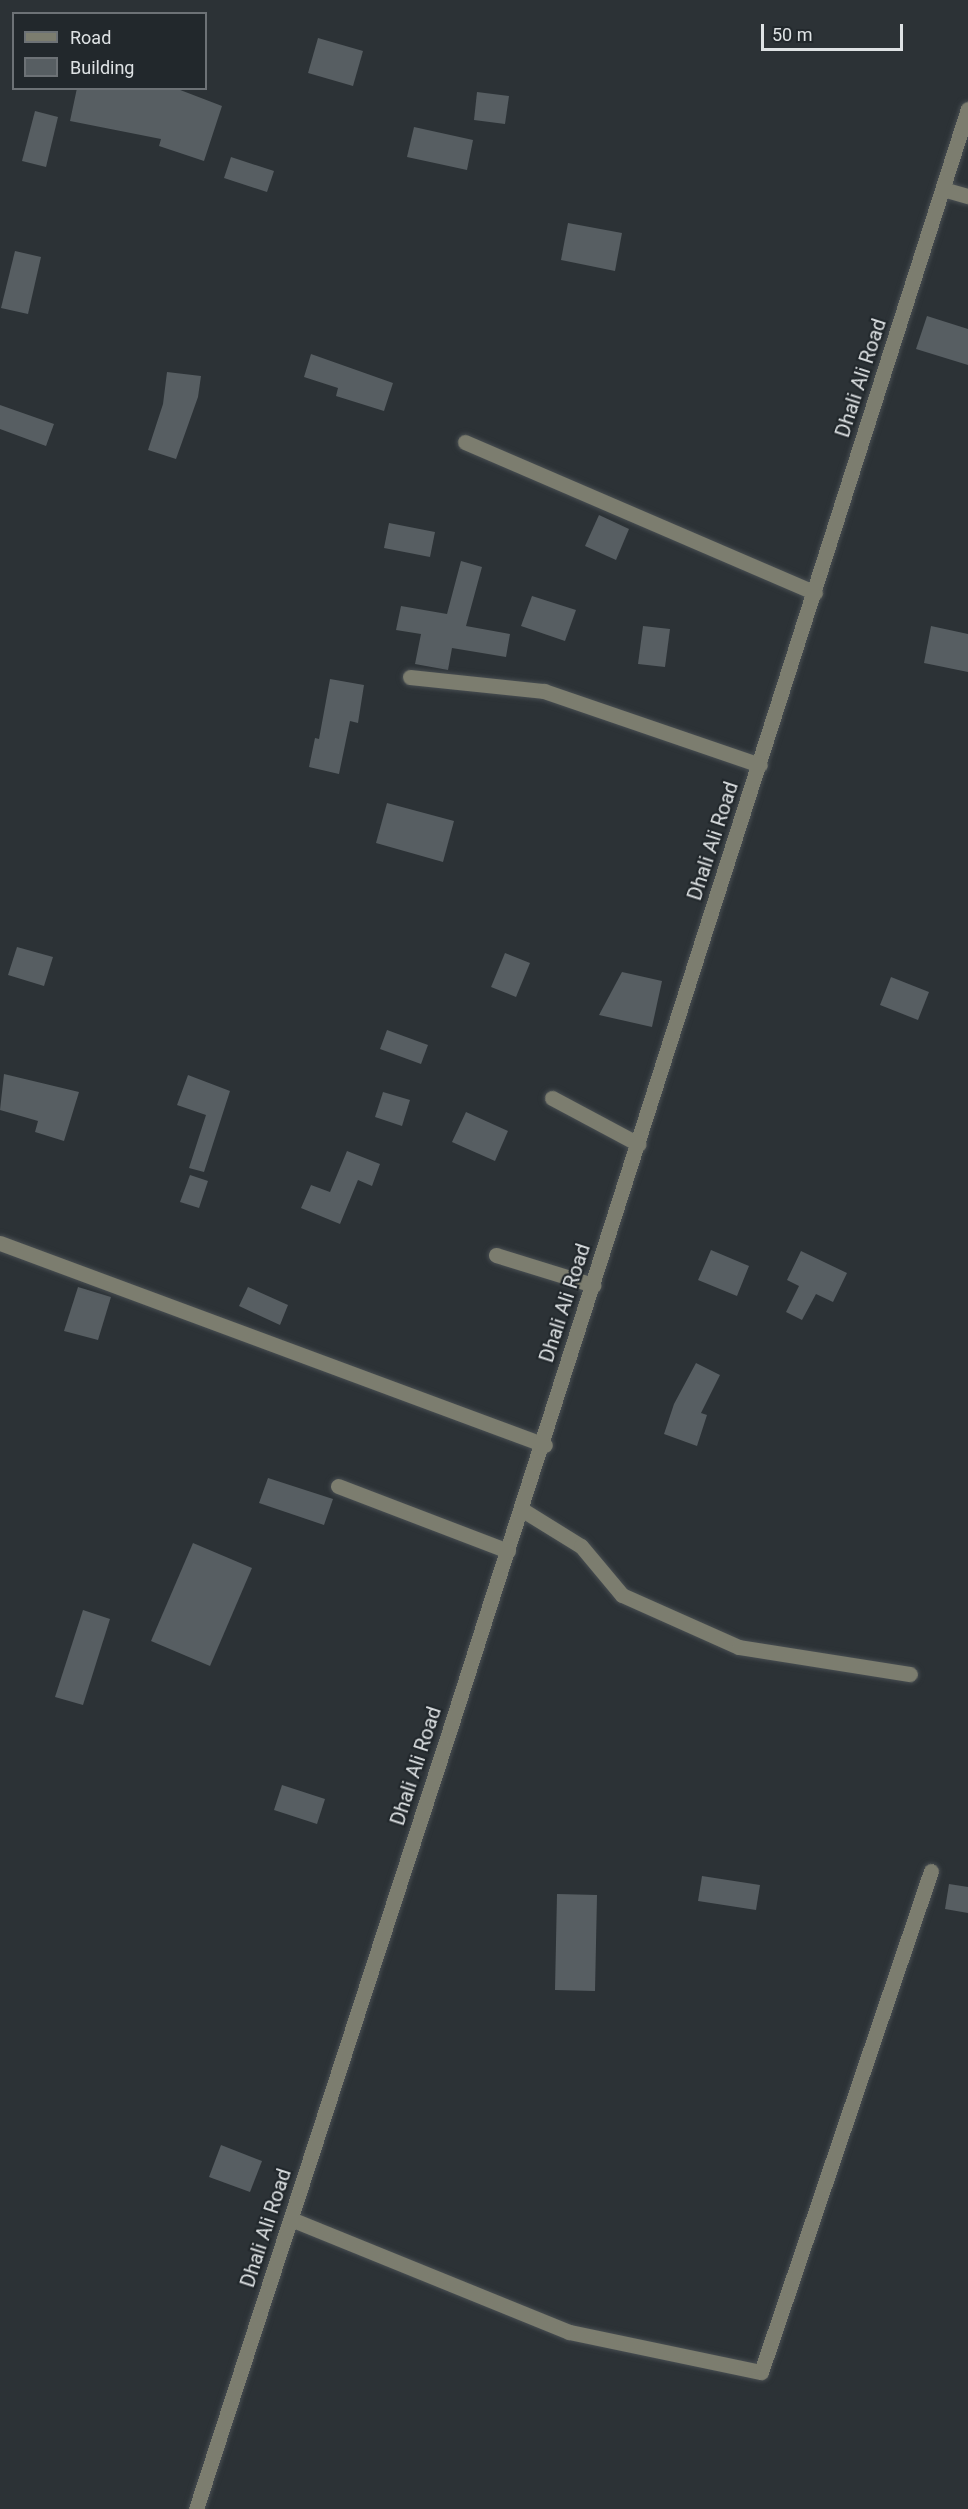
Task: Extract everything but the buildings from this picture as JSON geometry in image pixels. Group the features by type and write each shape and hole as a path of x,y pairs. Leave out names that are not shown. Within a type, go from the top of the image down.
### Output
{"street":[{"name":"Dhali Ali Road","path":"196,2509 543,1445 968,109"},
{"path":"943,189 968,196"},
{"path":"465,442 815,593"},
{"path":"410,677 544,691 760,765"},
{"path":"552,1098 638,1144"},
{"path":"0,1244 543,1445"},
{"path":"496,1255 593,1285"},
{"path":"338,1486 508,1551"},
{"path":"521,1509 581,1545 622,1595 739,1647 910,1674"},
{"path":"291,2219 569,2332 761,2372 931,1871"}]}
